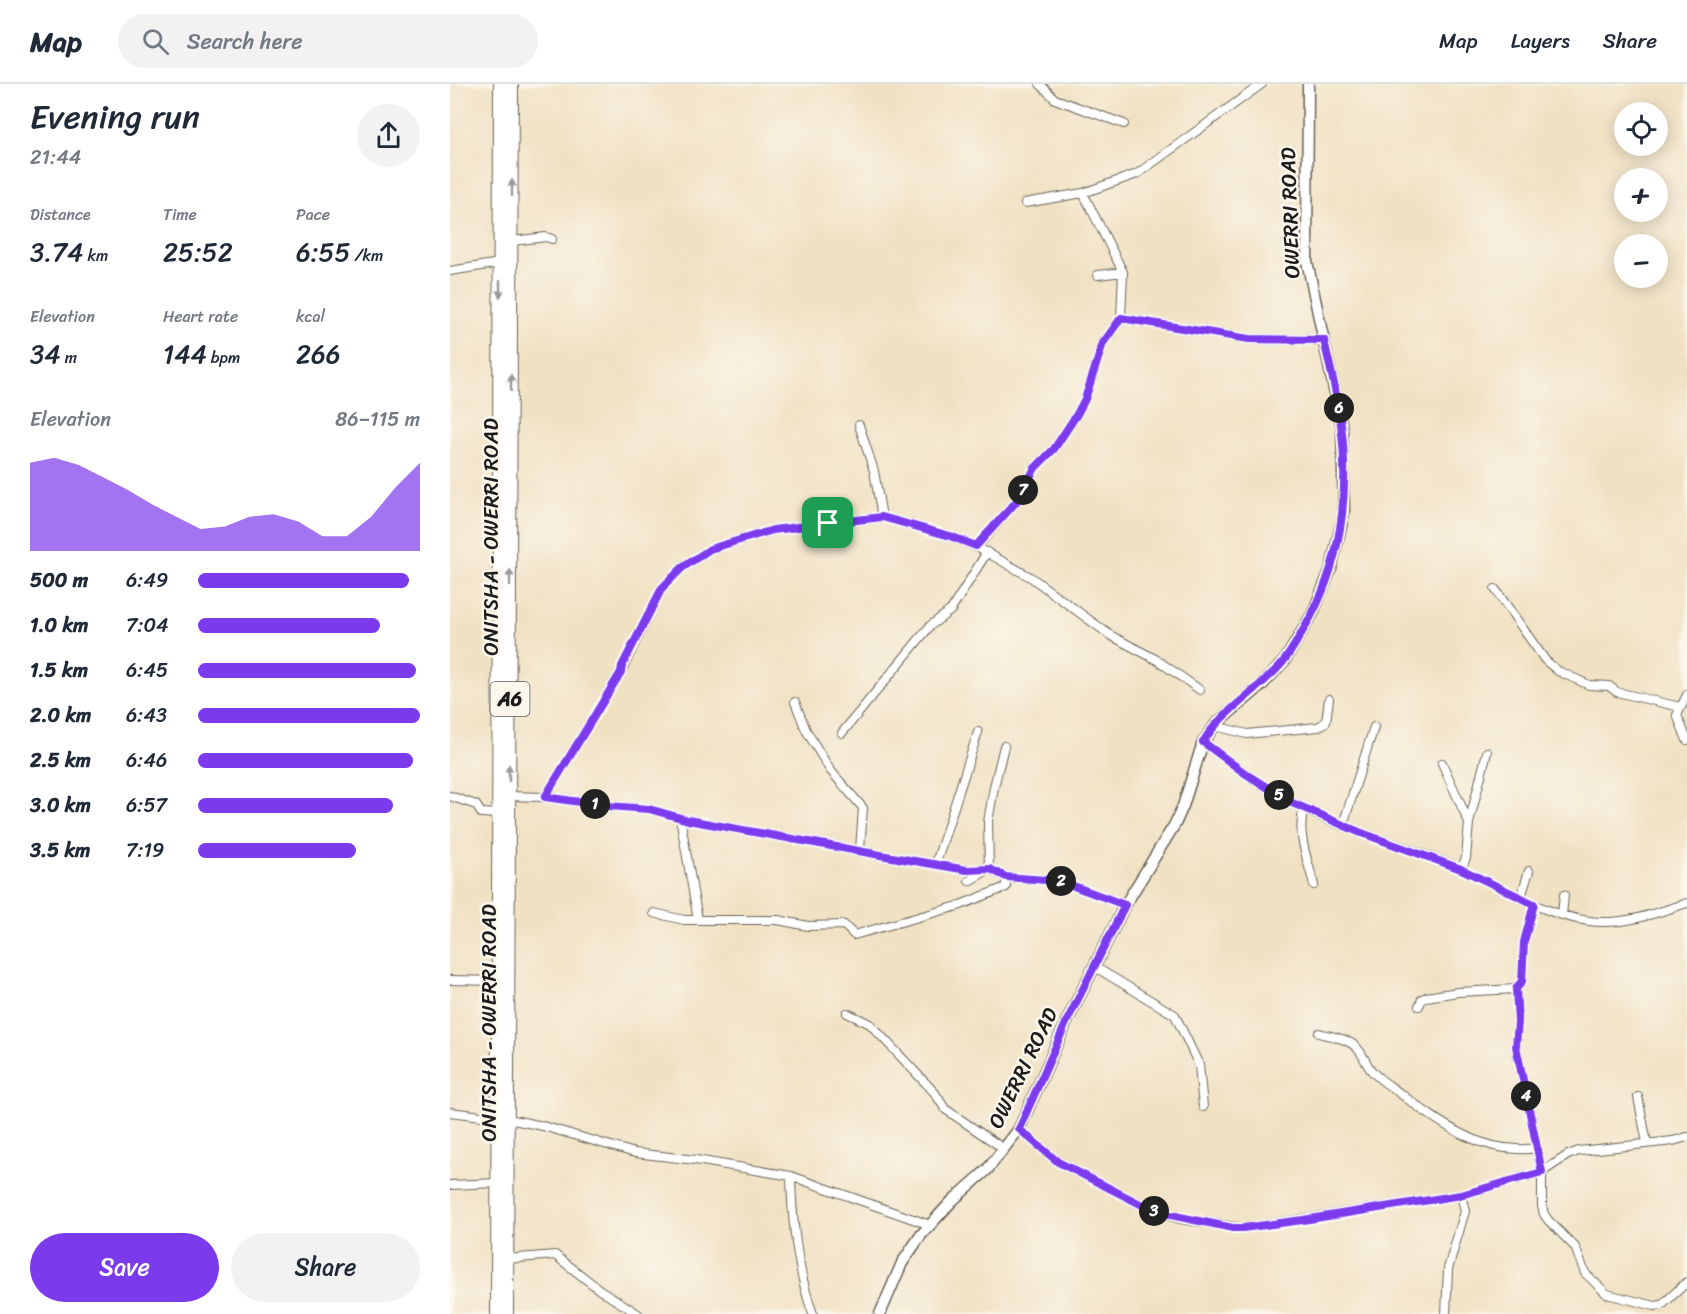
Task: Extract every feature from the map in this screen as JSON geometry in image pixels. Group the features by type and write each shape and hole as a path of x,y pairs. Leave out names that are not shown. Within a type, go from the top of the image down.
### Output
{"highway":[{"name":"ONITSHA - OWERRI ROAD","path":"500,84 498,981 507,1314"},
{"name":"ONITSHA - OWERRI ROAD","path":"497,1314 498,1183 503,1119 509,796 512,84"}],"main road":[{"name":"OWERRI ROAD","path":"880,1314 902,1263 921,1235 952,1201 987,1170 1019,1129 1067,1021 1125,905 1175,824 1203,742 1215,726 1262,685 1285,660 1313,613 1336,549 1344,513 1342,427 1307,261 1308,84"}],"street":[{"path":"1040,84 1055,99 1124,124"},
{"path":"1025,203 1083,192 1137,174 1262,84"},
{"path":"976,546 1016,502 1035,468 1054,449 1077,414 1085,399 1103,343 1121,318 1123,272 1083,192"},
{"path":"512,241 546,237 552,239"},
{"path":"450,271 500,263"},
{"path":"1098,275 1123,272"},
{"path":"1121,318 1249,339 1324,340"},
{"path":"859,424 874,471 882,517"},
{"path":"545,797 621,672 662,588 682,568 710,549 773,530 882,517 950,536 976,546 1032,578 1110,635 1157,660 1200,690"},
{"path":"842,734 930,626 951,610 987,552"},
{"path":"1495,589 1545,660 1558,670 1589,685 1609,686 1617,693 1680,707"},
{"path":"1687,695 1677,714 1687,740"},
{"path":"1215,726 1247,734 1318,727 1326,722 1329,699"},
{"path":"795,702 806,730 830,770 863,808 860,850"},
{"path":"1343,825 1374,727"},
{"path":"936,863 978,732"},
{"path":"1203,742 1246,774 1304,808 1461,869 1562,915 1591,921 1623,921 1687,903"},
{"path":"990,869 988,822 1004,746"},
{"path":"1461,869 1466,858 1469,823 1487,752"},
{"path":"1442,763 1469,823"},
{"path":"450,796 476,805 481,813 498,814"},
{"path":"509,796 545,797 649,809 680,817 967,870 990,869 1006,877 1060,881 1125,905"},
{"path":"1304,808 1300,821 1300,833 1314,885"},
{"path":"680,817 698,920"},
{"path":"969,881 990,869"},
{"path":"1521,897 1529,871"},
{"path":"654,913 684,920 778,920 808,926 843,925 854,935 958,906 1006,887 1006,877"},
{"path":"1562,915 1564,895"},
{"path":"1534,904 1524,942 1522,981 1516,989 1518,1022 1516,1046 1542,1172 1544,1214 1575,1247 1585,1273 1607,1294 1655,1306 1662,1305 1687,1282"},
{"path":"1095,967 1175,1015 1198,1065 1203,1107"},
{"path":"450,980 498,981"},
{"path":"1419,1006 1422,999 1426,997 1458,992 1516,989"},
{"path":"847,1013 870,1024 935,1093 945,1109 1004,1149"},
{"path":"1319,1034 1349,1042 1358,1048 1372,1072 1465,1138 1479,1143 1522,1150 1537,1148"},
{"path":"1638,1097 1647,1143"},
{"path":"450,1112 543,1126 635,1153 696,1160 791,1176 930,1225"},
{"path":"1019,1129 1058,1162 1156,1212 1233,1228 1303,1220 1461,1195 1542,1172 1568,1155 1579,1151 1673,1141 1687,1137"},
{"path":"791,1176 792,1217 806,1294 813,1314"},
{"path":"450,1185 498,1183"},
{"path":"1446,1314 1448,1269 1465,1210 1461,1195"},
{"path":"507,1259 555,1255 600,1290 638,1314"},
{"path":"1655,1306 1661,1314"}],"route":[{"path":"1121,318 1249,339 1324,340 1342,427 1344,513 1331,569 1313,613 1285,660 1262,685 1216,724 1203,742 1246,774 1290,802 1359,832 1461,869 1534,904 1524,942 1522,981 1516,989 1518,1022 1516,1046 1542,1172 1461,1195 1243,1228 1180,1219 1156,1212 1070,1170 1019,1129 1067,1021 1125,905 1060,881 1006,877 990,869 967,870 886,856 688,820 649,809 545,797 621,672 662,588 682,568 710,549 773,530 828,523 882,517 950,536 976,546 1016,502 1035,468 1054,449 1077,414 1085,399 1103,343 1121,318"}]}
